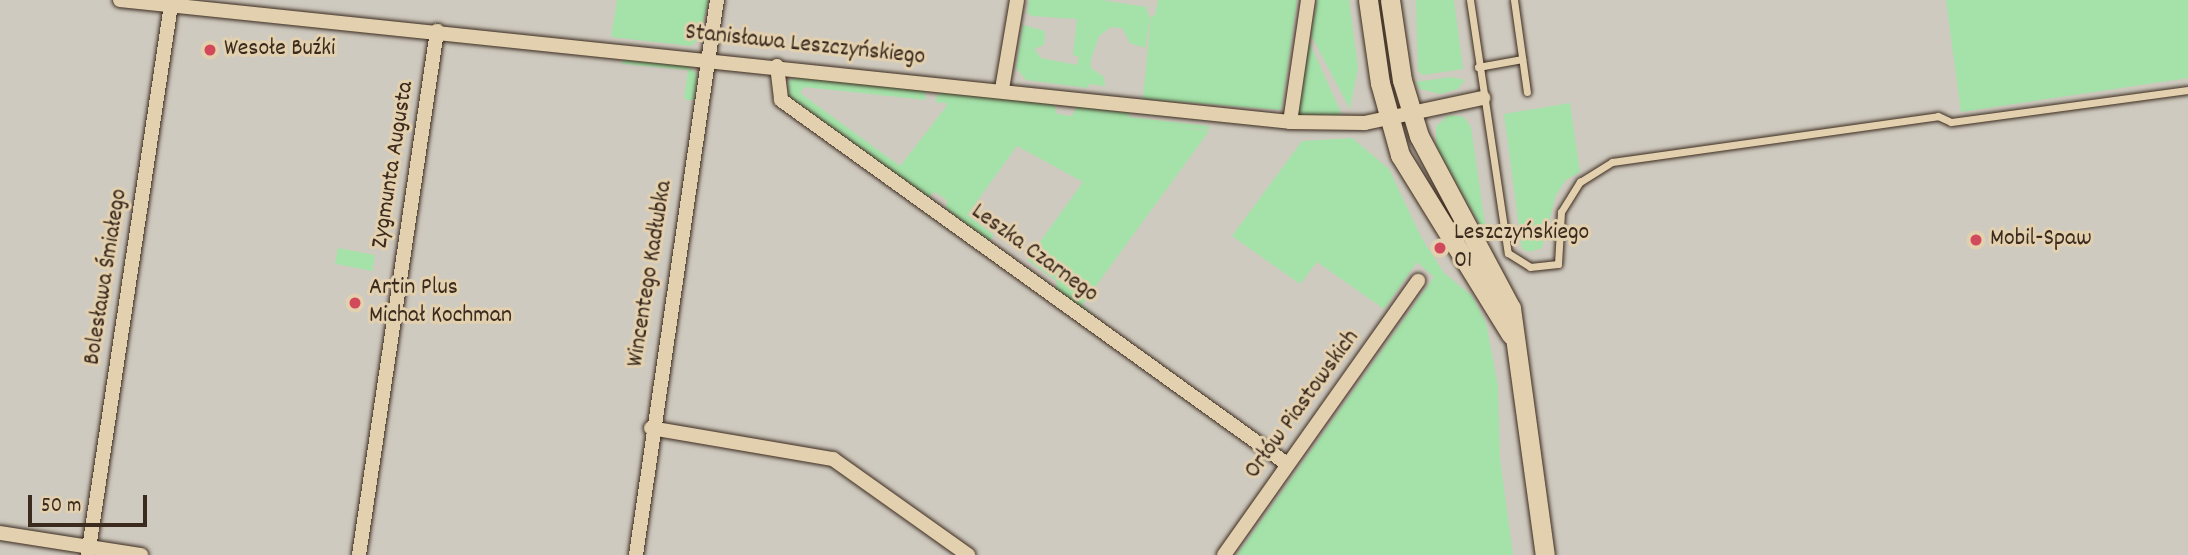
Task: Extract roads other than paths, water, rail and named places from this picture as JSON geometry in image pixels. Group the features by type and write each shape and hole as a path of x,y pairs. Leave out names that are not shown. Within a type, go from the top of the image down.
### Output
{"street":[{"name":"Stanisława Leszczyńskiego","path":"120,0 1002,89 1290,122 1388,120 1483,98"},
{"name":"Wincentego Kadłubka","path":"635,555 651,428 717,0"},
{"path":"1002,89 1017,0"},
{"path":"1290,122 1308,0"},
{"path":"1368,0 1388,120 1411,178 1466,257 1514,338"},
{"path":"1390,0 1411,114 1434,165 1504,290 1514,321 1514,338 1545,555"},
{"name":"Bolesława Śmiałego","path":"88,551 171,5"},
{"name":"Zygmunta Augusta","path":"359,555 437,32"},
{"name":"Leszka Czarnego","path":"777,66 781,100 1287,464"},
{"name":"Orłów Piastowskich","path":"1224,555 1418,281"},
{"path":"651,428 833,459 968,555"},
{"path":"0,533 88,551 141,555"}],"lane":[{"path":"1470,0 1508,253 1530,267 1558,264 1561,212 1580,182 1602,165 1938,116 1951,122 2188,90"},
{"path":"1514,0 1527,92"},
{"path":"1478,67 1522,59"}],"place":[{"name":"Wesołe Buźki","path":"210,50"},
{"name":"Mobil-Spaw","path":"1976,240"},
{"name":"Leszczyńskiego 01","path":"1440,248"},
{"name":"Artin Plus Michał Kochman","path":"355,303"}]}
